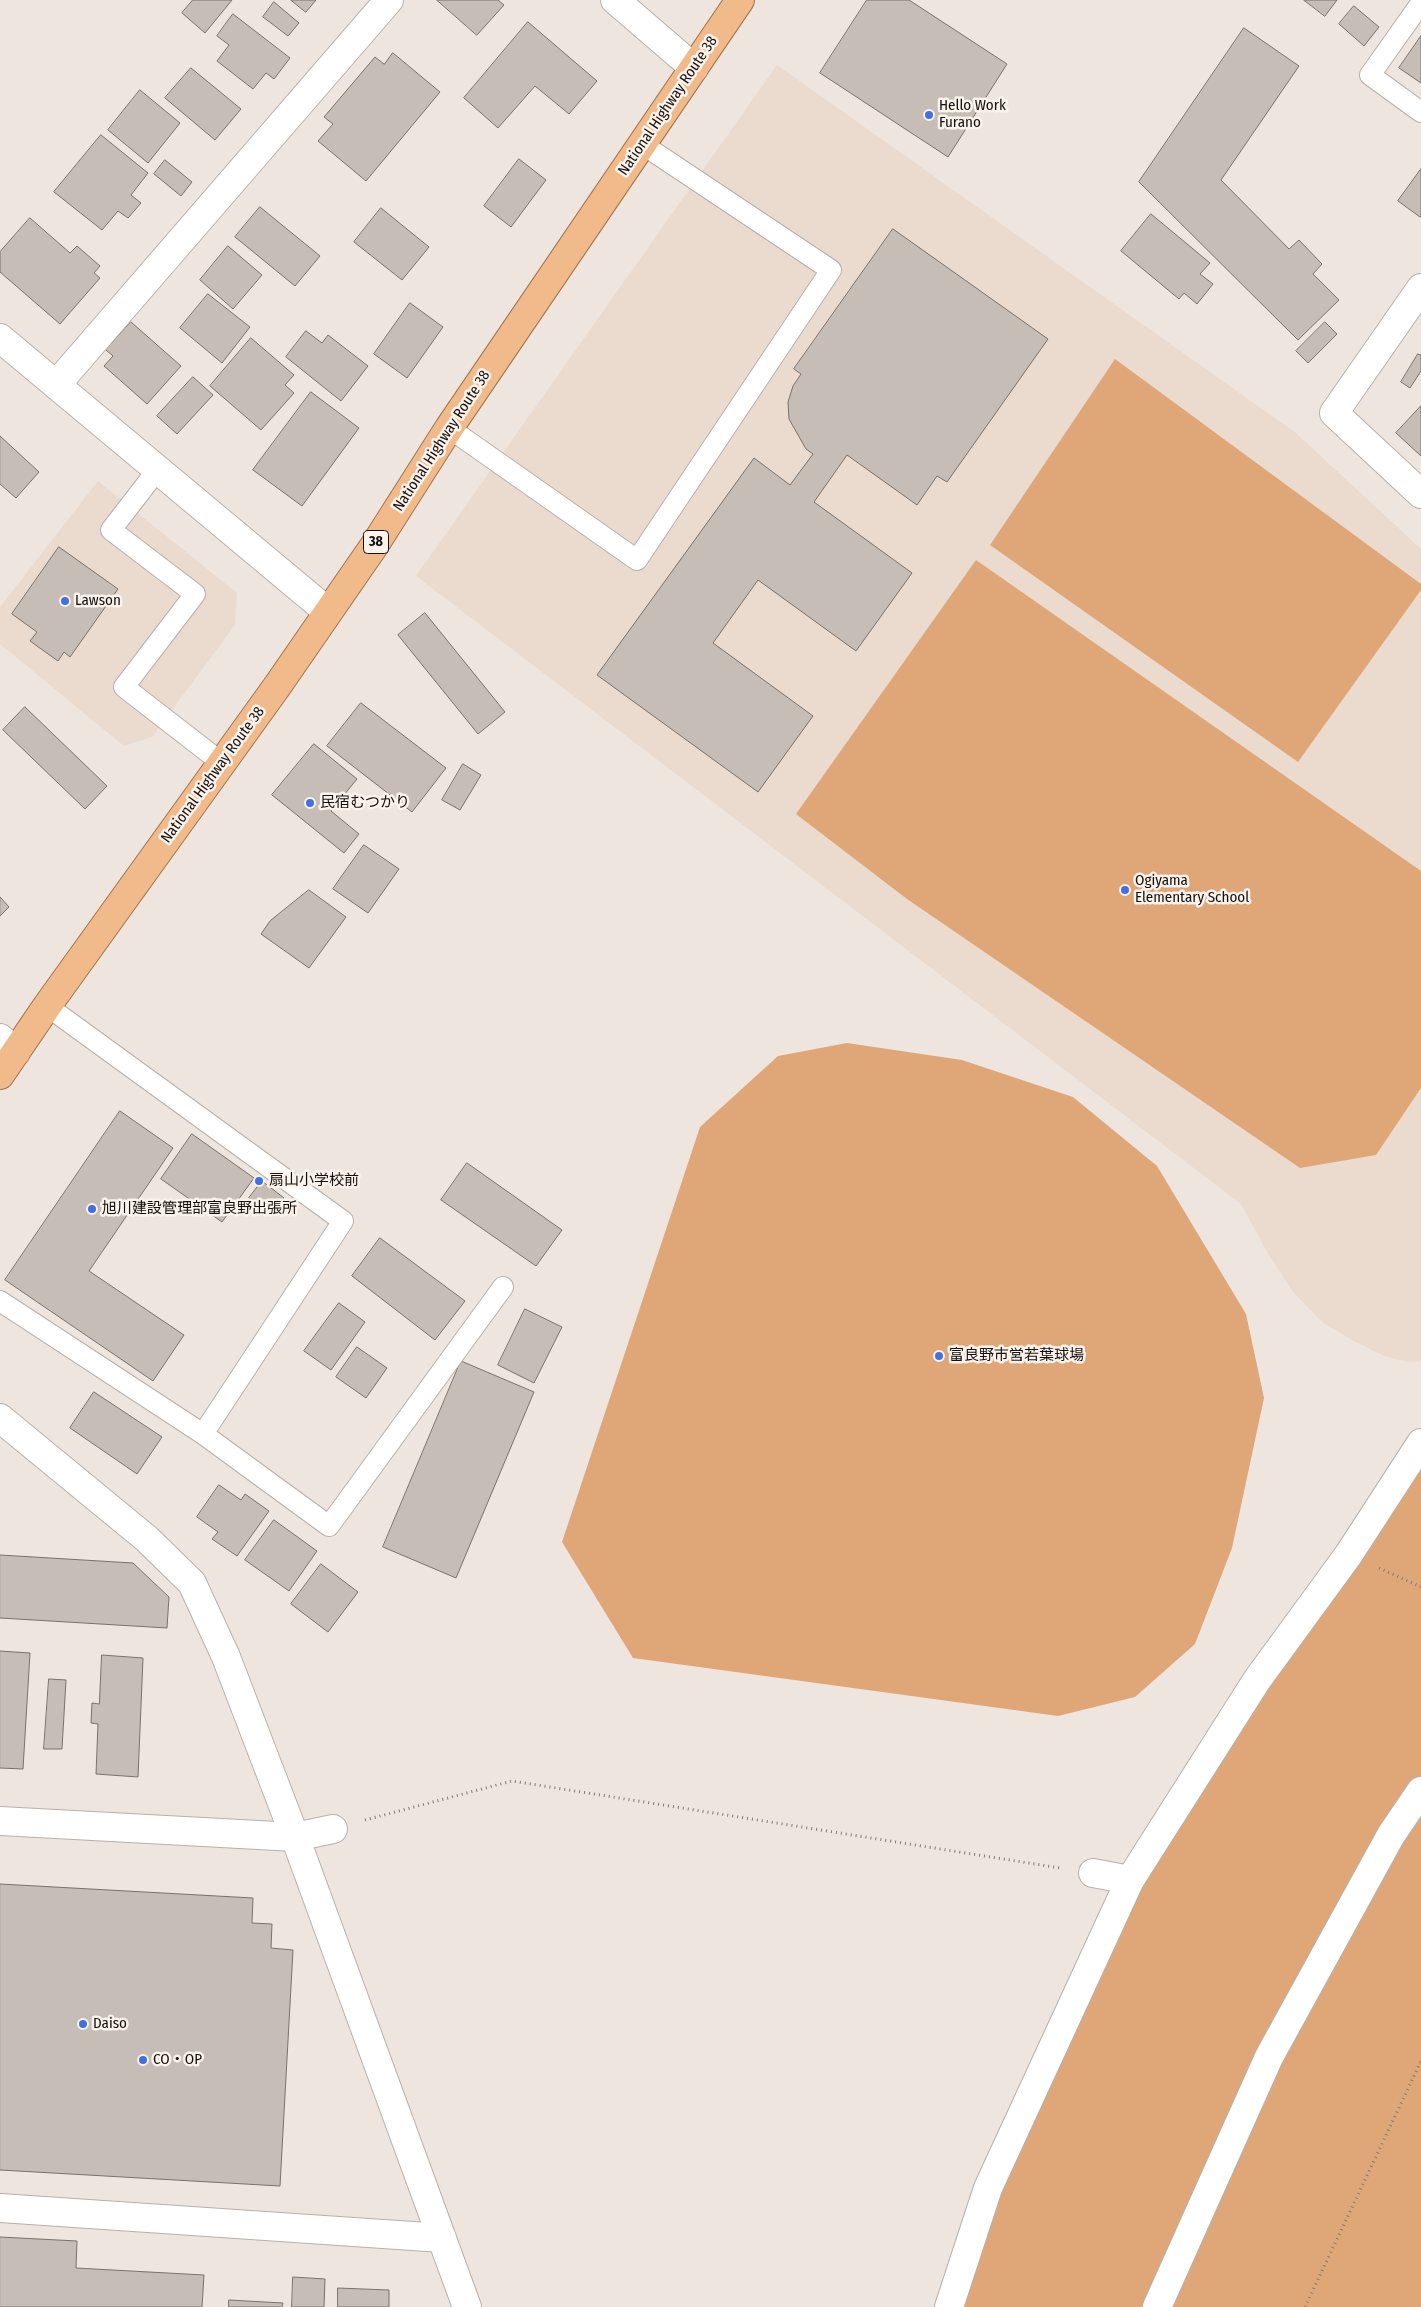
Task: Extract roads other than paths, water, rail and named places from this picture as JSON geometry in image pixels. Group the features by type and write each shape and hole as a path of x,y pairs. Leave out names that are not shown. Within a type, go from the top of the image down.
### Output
{"highway":[{"name":"National Highway Route 38","path":"0,1075 8,1045 47,1006 278,685 327,611 374,546 449,428 740,0"}],"street":[{"path":"56,385 389,0"},
{"path":"614,0 694,68"},
{"path":"1421,288 1334,413 1421,494"},
{"path":"0,338 327,611"},
{"path":"0,1418 147,1539 192,1583 226,1657 296,1837 467,2307"},
{"path":"949,2307 988,2188 1130,1880 1257,1680 1348,1554 1421,1443"},
{"path":"1156,2307 1269,2057 1391,1835 1421,1791"},
{"path":"0,1821 296,1837 334,1829"},
{"path":"1093,1873 1130,1880"},
{"path":"0,2208 442,2238"}],"lane":[{"path":"1421,4 1370,75 1421,112"},
{"path":"449,428 637,560 831,270 642,144"},
{"path":"158,469 111,530 195,594 124,687 222,762"},
{"path":"47,1006 343,1221 203,1434"},
{"path":"0,1301 203,1434 329,1526 503,1287"}],"place":[{"name":"Hello Work Furano","path":"929,115"},
{"name":"Lawson","path":"65,601"},
{"name":"民宿むつかり","path":"310,803"},
{"name":"Ogiyama Elementary School","path":"1125,890"},
{"name":"扇山小学校前","path":"259,1181"},
{"name":"旭川建設管理部富良野出張所","path":"92,1209"},
{"name":"富良野市営若葉球場","path":"939,1356"},
{"name":"Daiso","path":"83,2024"},
{"name":"CO・OP","path":"143,2060"}]}
